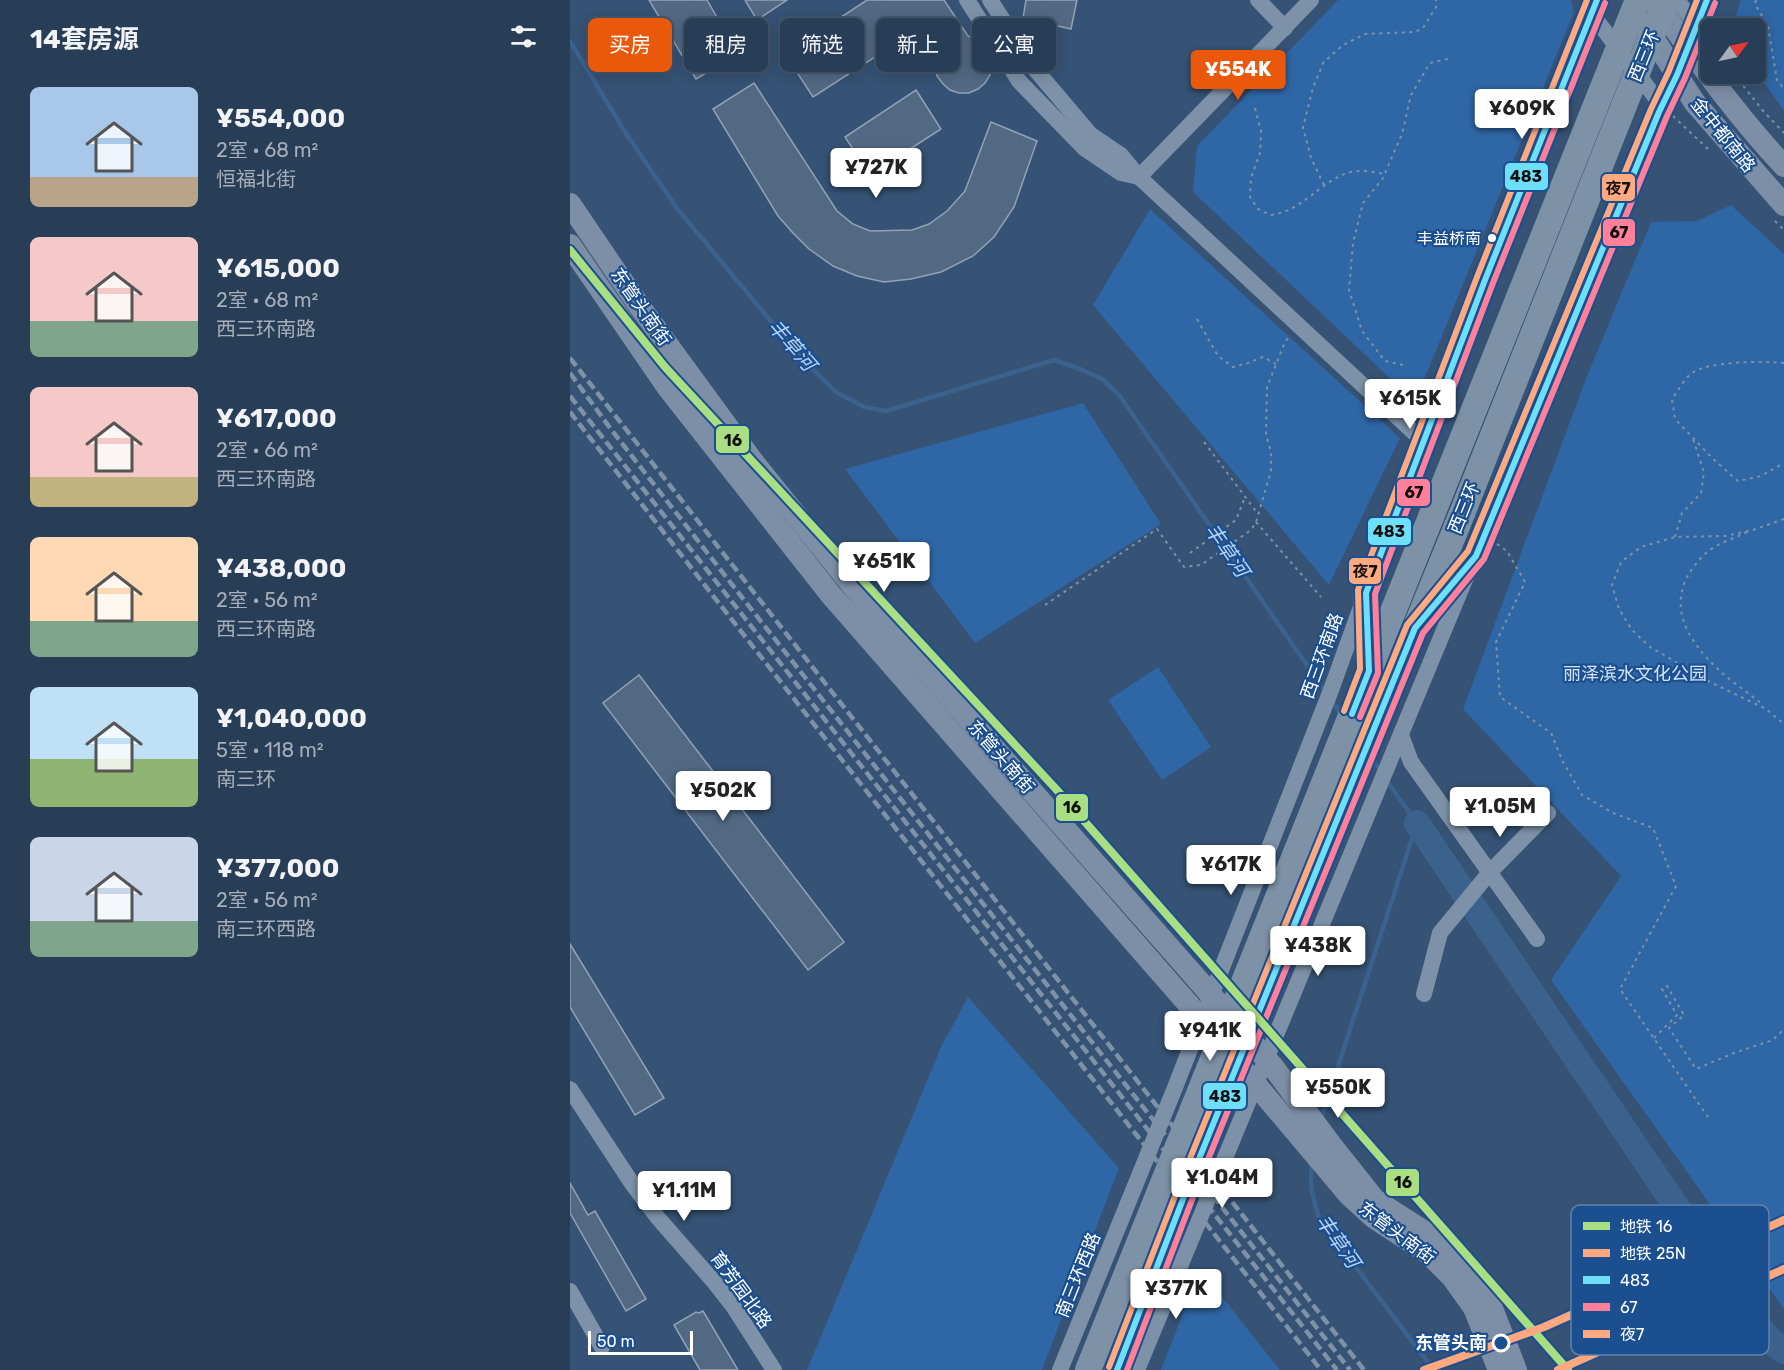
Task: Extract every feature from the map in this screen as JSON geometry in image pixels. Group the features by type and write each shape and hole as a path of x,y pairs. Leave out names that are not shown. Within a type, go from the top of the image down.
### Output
{"highway":[{"name":"西三环","path":"1088,1370 1638,0"},
{"name":"西三环","path":"1117,1370 1666,0"},
{"path":"1415,628 1480,546"},
{"path":"1366,593 1369,671"}],"main road":[{"name":"金中都南路","path":"1629,0 1695,103 1778,212"},
{"name":"金中都南路","path":"1654,0 1748,125 1784,166"},
{"name":"东管头南街","path":"570,204 640,307 754,463 869,606 1274,1068 1310,1116 1349,1195 1373,1217 1428,1253 1452,1277 1474,1308 1499,1370"},
{"name":"东管头南街","path":"570,245 668,388 831,595 1189,1005 1304,1141 1328,1156 1375,1200 1445,1245 1467,1265 1486,1293 1516,1370"}],"street":[{"path":"967,0 1019,81 1084,148 1121,172 1139,177"},
{"path":"990,0 1034,69 1090,134 1121,155 1139,177 1424,442"},
{"path":"1258,0 1285,28"},
{"path":"1139,177 1311,0"},
{"path":"1677,0 1697,26"},
{"path":"1137,1370 1707,0"},
{"path":"1594,6 1662,106"},
{"name":"西三环南路","path":"1131,1195 1321,716 1485,280 1594,6"},
{"path":"1401,735 1411,762 1537,939"},
{"path":"1424,994 1440,933 1490,872 1548,813"},
{"name":"育芳园北路","path":"570,1089 633,1185 733,1306 774,1370"},
{"name":"南三环西路","path":"1060,1370 1131,1195"},
{"path":"570,1292 602,1347"}],"path":[{"path":"1324,185 1311,158 1303,127 1313,88 1323,63 1343,45 1365,34 1415,32 1423,28 1436,7 1436,0"},
{"path":"1756,0 1755,4 1768,26 1777,80 1784,89"},
{"path":"1403,365 1385,361 1362,331 1349,290 1353,243 1363,203 1383,178 1402,134 1411,95 1430,63 1452,58"},
{"path":"1742,84 1784,133"},
{"name":"金中都南路","path":"1662,106 1714,154"},
{"path":"1255,108 1261,131 1260,153 1251,178 1250,197 1258,209 1271,215 1281,214 1302,204 1324,185 1349,172 1370,171 1385,174"},
{"path":"1778,212 1784,230"},
{"path":"1197,319 1218,356 1224,362 1233,367 1263,357 1276,364"},
{"path":"1045,605 1157,529 1184,567 1201,565 1251,530 1256,522 1271,471 1271,452 1266,435 1267,387 1285,342 1299,325"},
{"path":"1784,363 1764,361 1717,364 1692,373 1672,399 1675,419 1713,459 1738,481 1761,476 1784,463"},
{"path":"1676,537 1682,513 1701,493 1704,472 1691,434"},
{"path":"1204,442 1258,514"},
{"path":"1190,553 1236,520 1245,497"},
{"path":"1784,519 1717,546 1704,555 1684,582 1681,596 1684,625 1704,655 1784,724"},
{"path":"1256,522 1321,597"},
{"path":"1753,530 1725,536 1676,537 1641,547 1621,562 1612,585 1619,609 1632,630 1650,647 1766,709"},
{"path":"1480,546 1507,551 1525,582 1496,642 1500,697 1551,733 1562,760 1582,795 1613,813 1653,828 1676,886 1620,989 1710,1120"},
{"path":"1654,1038 1677,1016 1662,989 1667,986 1684,1015 1669,1028 1696,1069 1773,1040 1784,1029"}],"green space":[{"path":"1338,0 1571,0 1574,12 1424,380 1398,386 1193,192 1197,146"},
{"path":"1741,0 1784,0 1784,111 1765,84 1766,18 1736,18"},
{"name":"丽泽滨水文化公园","path":"1731,205 1784,254 1784,1309 1769,1288 1769,1205 1710,1205 1551,980 1621,876 1463,709 1587,376 1651,222 1697,221"},
{"path":"1150,209 1400,438 1329,585 1093,305"},
{"path":"1083,403 1161,524 975,643 845,469"},
{"path":"1158,667 1211,747 1162,780 1108,700"},
{"path":"968,997 1119,1168 1042,1370 807,1370 941,1047"},
{"path":"1200,1269 1280,1370 1161,1370"}],"building":[{"path":"649,0 707,0 717,18 684,18 684,59 672,39 672,18 660,18"},
{"path":"745,0 787,0 760,18 756,18"},
{"path":"867,0 944,0 956,18 876,18 876,56 864,64 864,18 840,18"},
{"path":"1026,0 1077,0 1071,29 1056,26 1056,18 1023,18"},
{"path":"960,24 968,36 972,38 972,72 991,72 990,75 978,89 969,93 950,90 936,72 960,72"},
{"path":"692,72 708,72 696,79"},
{"path":"797,72 852,72 813,97"},
{"path":"754,83 837,211 853,224 870,231 912,230 929,224 947,211 965,191 991,122 1037,141 1014,207 994,237 973,256 941,272 884,282 857,276 833,266 809,249 778,216 713,109"},
{"path":"916,90 941,129 870,175 845,137"},
{"path":"639,675 844,942 808,970 603,703"},
{"path":"570,944 664,1098 635,1115 570,1007"},
{"path":"570,1183 588,1215 595,1211 646,1299 626,1311 570,1213"},
{"path":"703,1311 738,1370 700,1370 674,1325 696,1312"}],"waterway":[{"name":"丰草河","path":"570,41 625,132 676,207 803,360 836,392 864,407 886,411 1054,360 1102,379 1119,395 1325,691"},
{"name":"丰草河","path":"1332,701 1342,716"},
{"name":"丰草河","path":"1371,757 1382,773"},
{"name":"丰草河","path":"1321,1119 1417,823 1386,780"},
{"path":"1417,823 1675,1205"},
{"name":"丰草河","path":"1312,1162 1312,1191 1320,1220 1434,1370"},
{"path":"1769,1338 1784,1351"}],"railway":[{"path":"570,358 1364,1370"},
{"path":"570,373 741,596 1350,1370"},
{"path":"570,396 1337,1370"},
{"path":"570,412 1321,1370"}],"metro line":[{"name":"16","path":"570,250 665,367 1056,789 1568,1370"},
{"name":"25N","path":"1769,1227 1784,1220"},
{"name":"25N","path":"1769,1276 1784,1269"},
{"name":"25N","path":"1424,1370 1544,1327 1571,1315"},
{"name":"25N","path":"1558,1370 1592,1355"}],"transit line":[{"name":"夜7","path":"1344,711 1360,669 1358,590 1477,277 1587,0"},
{"name":"483","path":"1352,714 1369,671 1366,593 1485,280 1597,0"},
{"name":"夜7","path":"1109,1367 1182,1178 1407,625 1468,551 1697,0"},
{"name":"483","path":"1117,1370 1190,1181 1415,628 1476,556 1707,0"},
{"name":"67","path":"1360,717 1378,673 1375,594 1493,283 1605,3"},
{"name":"67","path":"1127,1370 1198,1184 1423,633 1484,559 1715,3"}],"place":[{"name":"丰益桥南","path":"1492,238"},
{"name":"东管头南","path":"1501,1343"}]}
